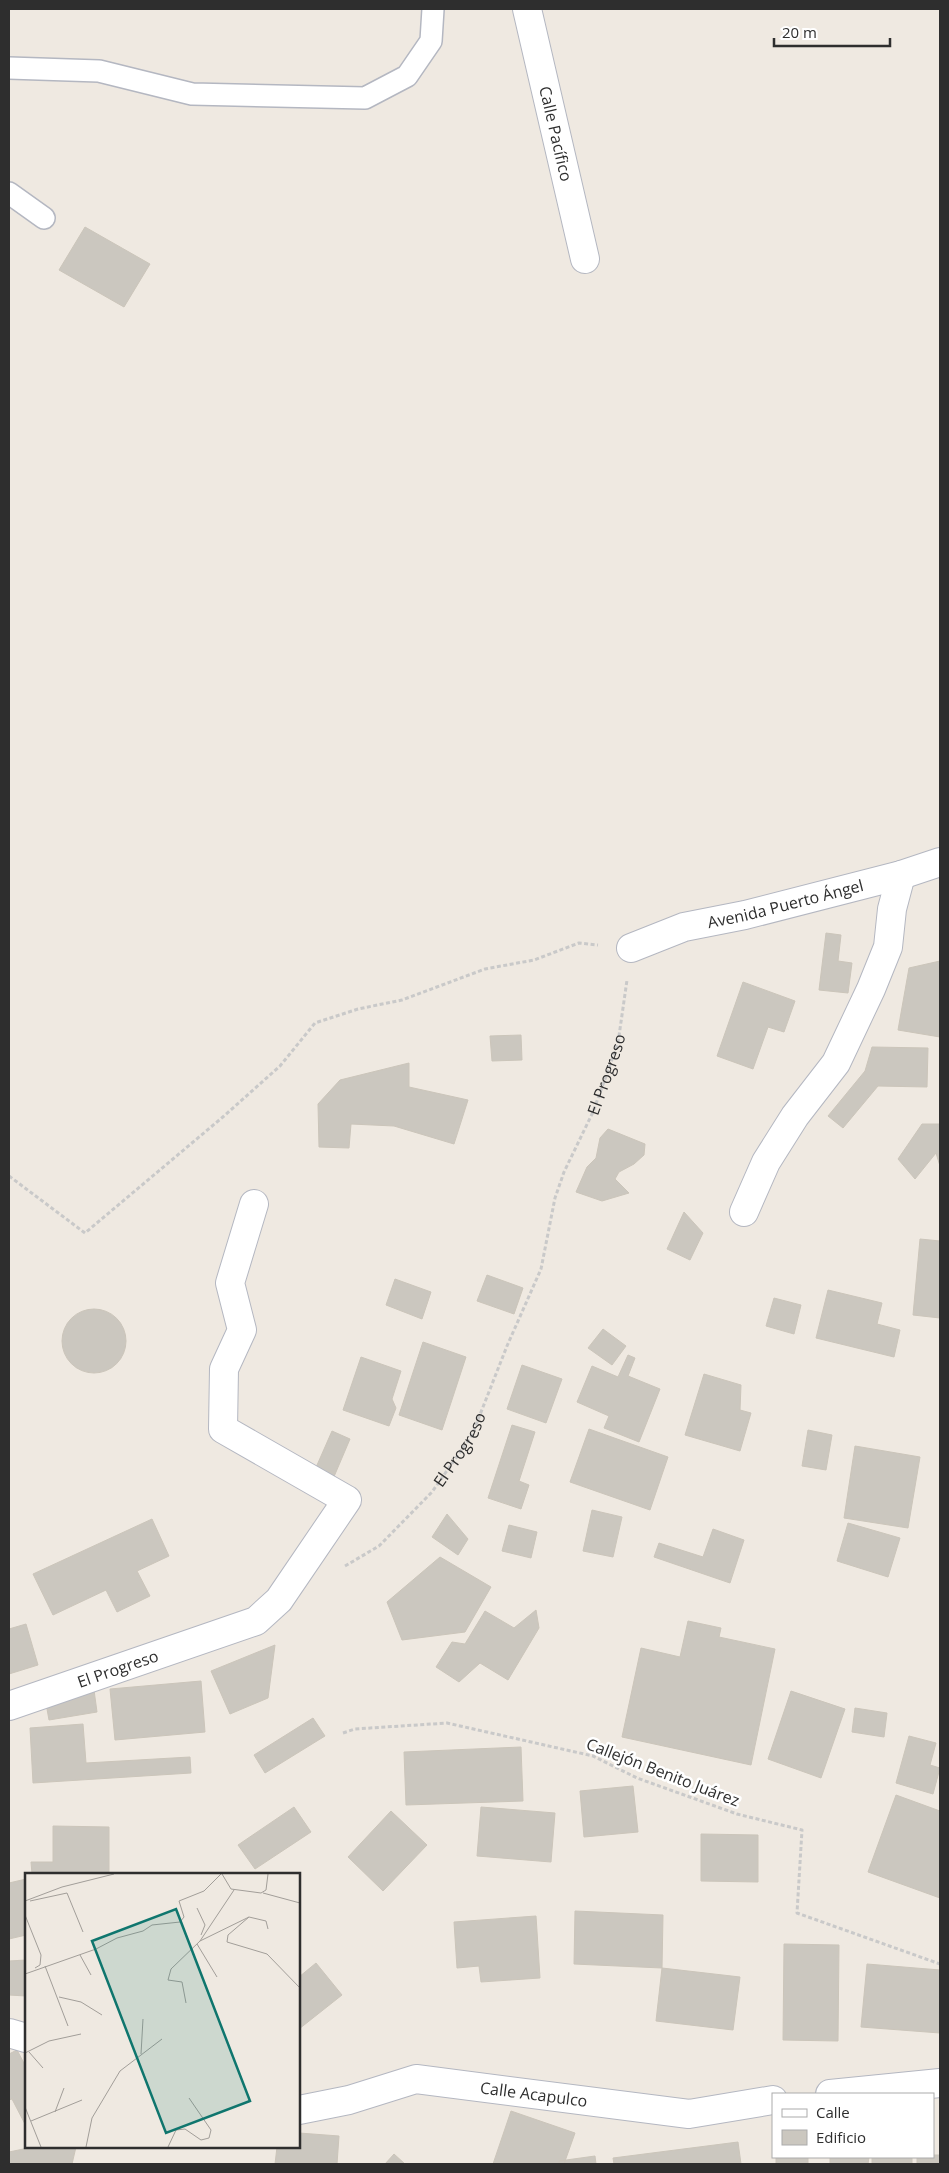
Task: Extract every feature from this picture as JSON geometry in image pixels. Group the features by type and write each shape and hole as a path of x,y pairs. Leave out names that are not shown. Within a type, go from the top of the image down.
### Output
{"street":[{"name":"Calle Pacífico","path":"527,9 585,258"},
{"name":"Avenida Puerto Ángel","path":"631,948 684,927 746,914 901,875 940,862"},
{"path":"744,1212 766,1162 795,1116 836,1063 871,989 888,947 892,909 901,875"},
{"name":"El Progreso","path":"9,1706 256,1621 279,1600 347,1500 224,1429 224,1369 242,1330 230,1283 254,1204"},
{"path":"9,2033 25,2038"},
{"name":"Calle Acapulco","path":"300,2110 349,2100 416,2079 689,2114 772,2100"},
{"path":"840,2093 940,2083"}],"lane":[{"path":"9,68 99,71 192,94 365,98 407,76 431,41 432,9"},
{"path":"9,193 44,218"}],"path":[{"path":"9,1176 85,1233 224,1116 280,1066 315,1023 358,1009 402,1000 485,969 534,960 579,943 631,948"},
{"name":"El Progreso","path":"340,1569 379,1546 386,1539 432,1492 472,1435 507,1346 541,1269 555,1198 564,1172 593,1112 618,1043 631,948"},
{"name":"Callejón Benito Juárez","path":"343,1733 355,1729 447,1723 593,1756 637,1778 737,1814 802,1830 797,1914 940,1964"}],"building":[{"path":"85,227 150,264 124,307 59,270"},
{"path":"826,933 841,935 838,961 852,963 848,993 819,990"},
{"path":"940,961 940,1037 898,1030 909,968"},
{"path":"743,982 795,1001 784,1032 768,1027 753,1069 717,1056"},
{"path":"521,1035 522,1060 492,1061 490,1036"},
{"path":"872,1047 928,1048 927,1087 878,1086 843,1128 828,1116 865,1071"},
{"path":"409,1063 409,1087 468,1100 454,1144 394,1126 351,1124 349,1148 319,1147 318,1104 340,1080"},
{"path":"922,1124 940,1124 940,1166 936,1153 915,1179 898,1159"},
{"path":"608,1129 645,1144 644,1155 634,1164 619,1172 615,1179 629,1193 602,1201 576,1192 587,1167 596,1158 600,1138"},
{"path":"684,1212 703,1233 690,1260 667,1249"},
{"path":"920,1239 940,1241 940,1318 913,1315"},
{"path":"487,1275 523,1288 514,1314 477,1301"},
{"path":"395,1279 431,1292 422,1319 386,1305"},
{"path":"828,1290 882,1303 877,1324 900,1330 894,1357 816,1338"},
{"path":"774,1298 801,1305 794,1334 766,1326"},
{"path":"94,1309 106,1311 117,1318 124,1329 126,1341 124,1353 117,1364 106,1371 94,1373 82,1371 71,1364 64,1353 62,1341 64,1329 71,1318 82,1311"},
{"path":"603,1329 626,1346 612,1365 588,1348"},
{"path":"423,1342 466,1357 442,1430 399,1415"},
{"path":"628,1355 635,1358 628,1376 660,1389 639,1442 604,1428 609,1416 577,1402 592,1366 618,1377"},
{"path":"361,1357 401,1371 392,1399 396,1408 389,1426 343,1410"},
{"path":"522,1365 562,1379 546,1423 507,1409"},
{"path":"704,1374 741,1385 740,1410 751,1413 740,1451 685,1435"},
{"path":"512,1425 535,1432 519,1481 529,1485 521,1509 488,1498"},
{"path":"589,1429 668,1457 650,1510 570,1482"},
{"path":"808,1430 832,1435 826,1470 802,1466"},
{"path":"332,1431 350,1439 333,1479 314,1472"},
{"path":"855,1446 920,1457 908,1528 844,1518"},
{"path":"592,1510 622,1517 613,1557 583,1551"},
{"path":"447,1514 468,1539 458,1555 432,1537"},
{"path":"152,1519 169,1556 137,1571 150,1596 117,1612 106,1590 53,1615 33,1574"},
{"path":"848,1523 900,1538 888,1577 837,1561"},
{"path":"509,1525 537,1532 531,1558 502,1551"},
{"path":"713,1529 744,1540 730,1583 654,1557 659,1543 703,1557"},
{"path":"440,1557 491,1587 465,1632 402,1640 387,1602"},
{"path":"536,1610 539,1628 508,1680 480,1663 459,1682 436,1667 452,1642 465,1644 485,1611 514,1628"},
{"path":"688,1621 721,1628 719,1637 775,1649 751,1765 622,1737 641,1648 680,1657"},
{"path":"26,1624 38,1665 9,1674 9,1629"},
{"path":"275,1645 268,1698 230,1714 211,1671"},
{"path":"201,1681 205,1732 115,1740 110,1689"},
{"path":"94,1690 97,1712 49,1720 45,1698"},
{"path":"791,1691 845,1709 821,1778 768,1759"},
{"path":"855,1708 887,1713 884,1737 852,1732"},
{"path":"313,1718 325,1736 265,1773 254,1755"},
{"path":"83,1724 86,1763 190,1757 191,1773 33,1783 30,1728"},
{"path":"909,1736 936,1743 930,1765 940,1768 933,1794 896,1783"},
{"path":"521,1747 523,1801 406,1805 404,1752"},
{"path":"633,1786 638,1832 584,1837 580,1791"},
{"path":"896,1795 940,1811 940,1898 868,1872"},
{"path":"294,1807 311,1832 255,1869 238,1845"},
{"path":"481,1807 555,1813 551,1862 477,1856"},
{"path":"391,1811 427,1845 383,1891 348,1857"},
{"path":"53,1826 109,1827 109,1873 32,1873 31,1862 53,1862"},
{"path":"701,1834 758,1835 758,1882 701,1881"},
{"path":"25,1879 25,1935 9,1939 9,1883"},
{"path":"575,1911 663,1915 662,1968 574,1964"},
{"path":"536,1916 540,1978 481,1982 479,1966 457,1968 454,1922"},
{"path":"784,1944 839,1945 838,2041 783,2040"},
{"path":"25,1960 25,1996 9,1995 9,1961"},
{"path":"316,1963 342,1995 300,2028 300,1976"},
{"path":"867,1964 940,1970 940,2033 861,2027"},
{"path":"662,1968 740,1977 733,2030 656,2021"},
{"path":"17,2050 25,2065 25,2124 12,2099 9,2100 9,2054"},
{"path":"511,2111 575,2133 564,2164 493,2164"},
{"path":"300,2133 339,2136 337,2164 275,2164 277,2148 300,2148"},
{"path":"738,2142 741,2164 614,2164 613,2158"},
{"path":"28,2148 76,2148 72,2164 9,2164 9,2152"},
{"path":"394,2154 405,2164 385,2164"},
{"path":"934,2155 940,2155 940,2164 917,2164 917,2158 934,2158"},
{"path":"595,2156 596,2164 559,2164 559,2161"},
{"path":"776,2158 808,2158 808,2164 776,2164"},
{"path":"830,2158 869,2158 868,2164 830,2164"},
{"path":"872,2158 912,2158 912,2164 872,2164"}]}
